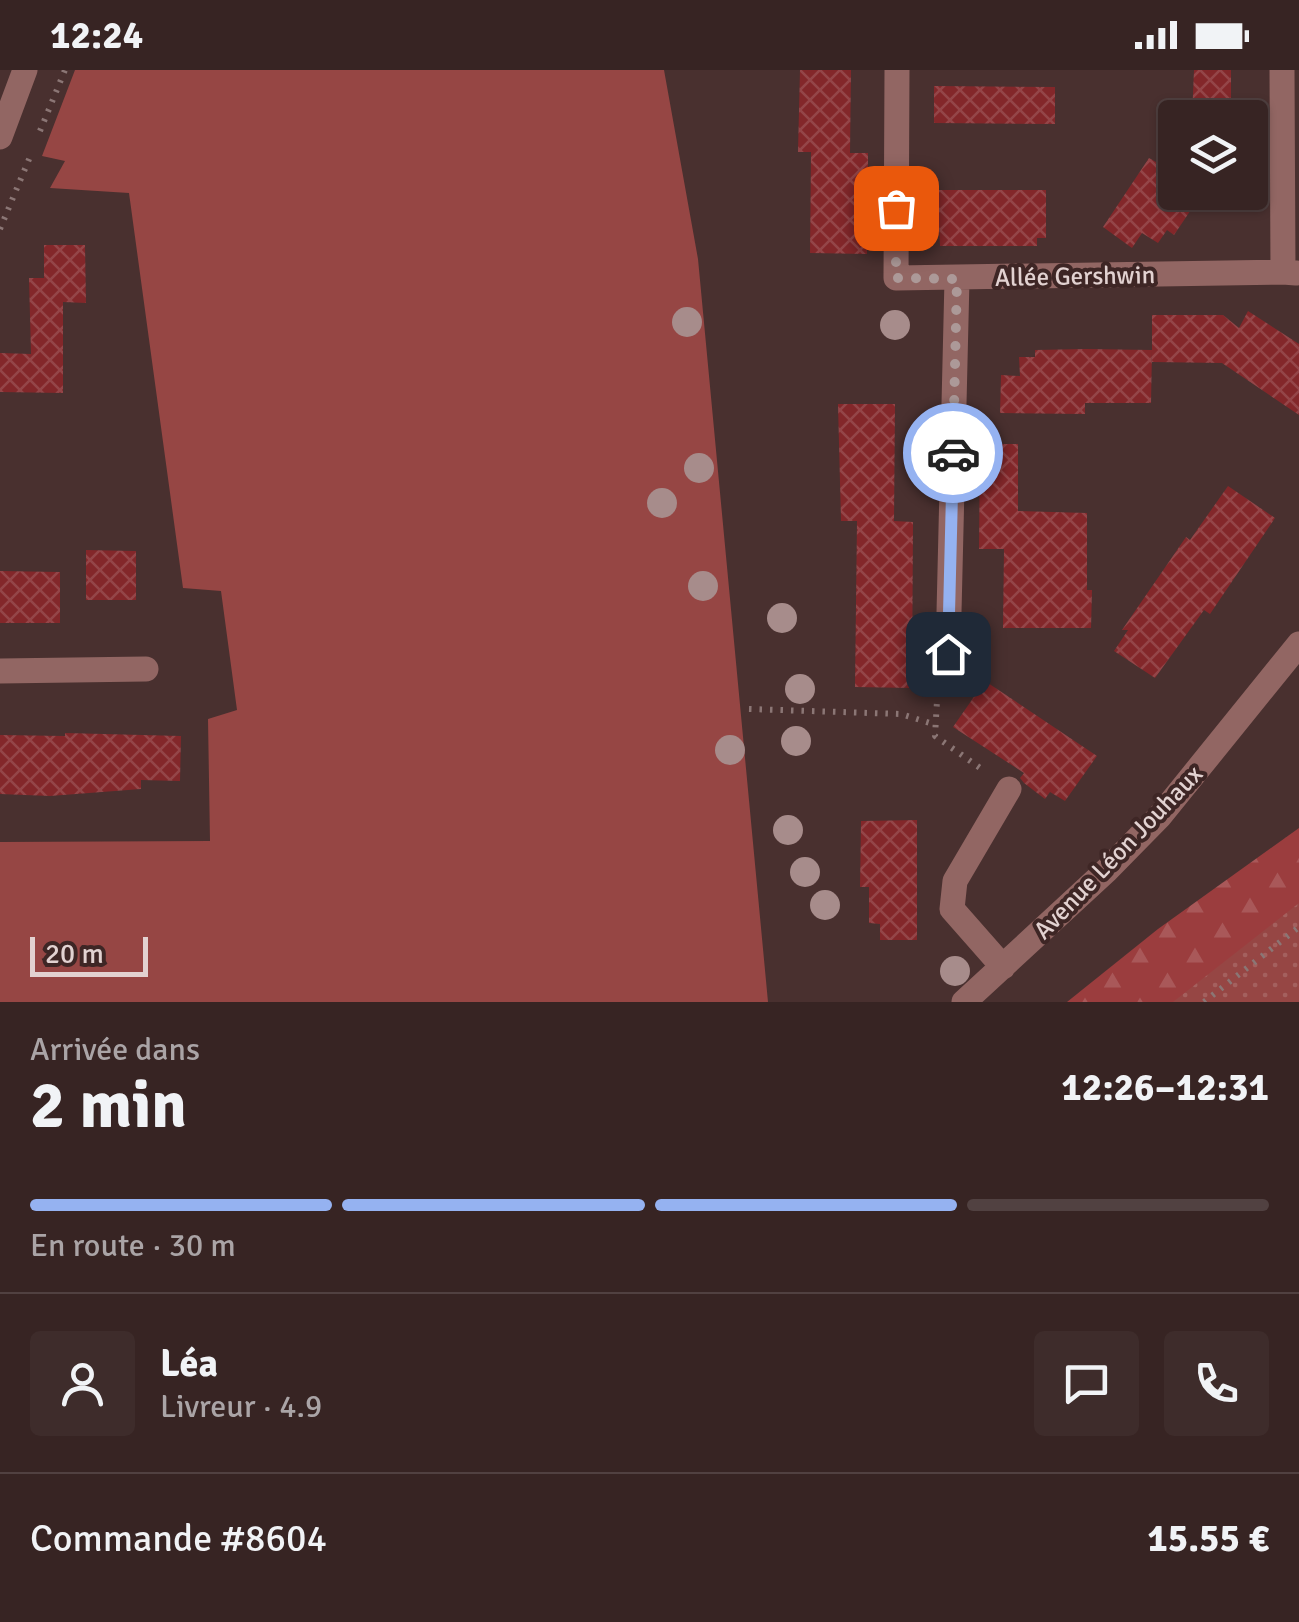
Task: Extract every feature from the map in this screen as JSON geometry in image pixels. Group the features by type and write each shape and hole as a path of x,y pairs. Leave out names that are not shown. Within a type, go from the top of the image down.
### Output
{"street":[{"path":"0,138 25,70"},
{"name":"Allée Gershwin","path":"897,70 896,278 1291,273"},
{"path":"1282,70 1291,273"},
{"path":"948,654 957,279"},
{"name":"Avenue Léon Jouhaux","path":"964,1002 1160,816 1299,644"},
{"path":"0,672 146,669"},
{"path":"1003,967 952,909 955,882 1009,789"}],"path":[{"path":"948,654 937,686 935,736 1009,789"},
{"path":"749,709 901,714 934,724"},
{"path":"1204,1002 1299,927"}],"shaded area":[{"path":"75,70 664,70 698,259 768,1002 0,1002 0,842 210,841 208,719 237,710 221,591 183,588 129,193 50,188 65,161 42,156"},
{"path":"1299,903 1299,1002 1173,1002"}],"green space":[{"path":"1299,828 1299,1002 1067,1002 1158,929"}],"building":[{"path":"800,70 851,70 850,153 868,153 868,190 880,190 880,222 867,221 867,254 810,253 811,152 798,152"},
{"path":"1194,70 1231,70 1231,100 1193,100"},
{"path":"934,86 1055,87 1055,124 934,123"},
{"path":"1149,158 1156,162 1158,159 1158,210 1191,210 1174,235 1167,230 1158,243 1142,233 1132,248 1103,227"},
{"path":"913,190 1046,190 1046,238 1037,238 1037,246 940,246 939,225 913,223"},
{"path":"44,245 85,245 86,303 63,302 63,393 0,392 0,353 31,354 29,278 44,278"},
{"path":"1248,311 1299,344 1299,415 1222,363 1152,362 1152,315 1223,315 1239,328"},
{"path":"1035,350 1152,350 1151,403 1085,403 1085,414 1000,413 1001,375 1020,376 1019,357 1035,357"},
{"path":"838,404 895,404 894,521 913,522 912,688 855,687 857,521 841,521"},
{"path":"980,444 1018,444 1018,511 1087,513 1091,628 1003,628 1004,549 979,549"},
{"path":"1228,486 1275,518 1210,614 1204,610 1155,678 1114,651 1128,630 1122,630 1186,537 1190,540"},
{"path":"86,550 136,551 136,600 86,600"},
{"path":"0,571 60,572 60,623 0,623"},
{"path":"985,681 1097,756 1065,801 1050,792 1045,799 1024,783 1020,778 1024,773 953,727"},
{"path":"0,735 181,736 180,781 141,780 141,789 50,796 0,794"},
{"path":"917,820 917,940 880,940 880,924 869,923 869,887 860,887 861,821"}],"way so far":[{"path":"896,208 896,278 957,279 953,453"}],"route":[{"path":"948,654 953,453"}]}
